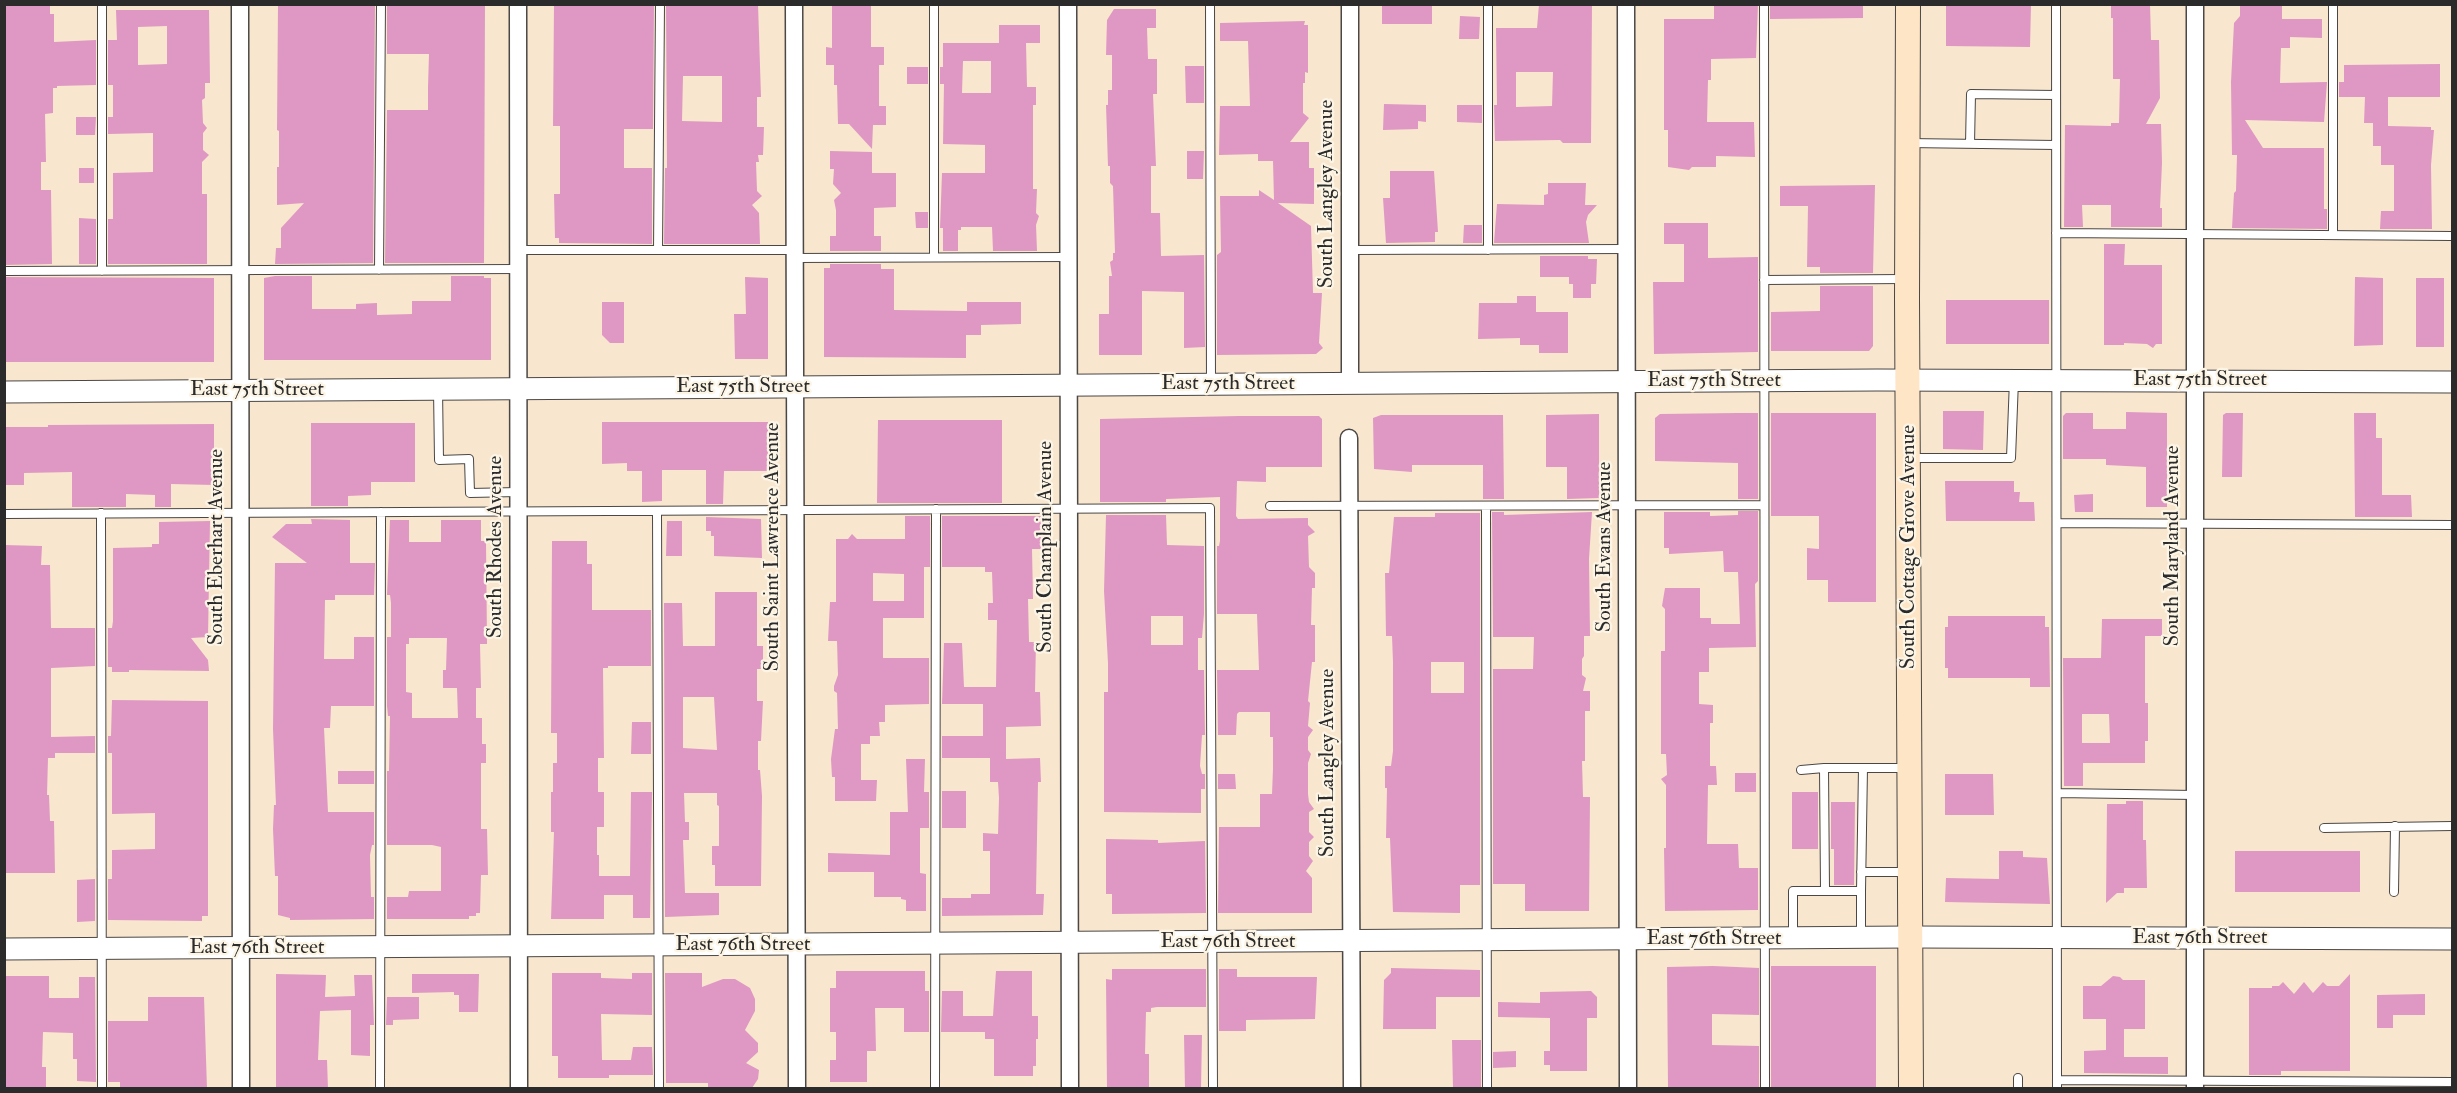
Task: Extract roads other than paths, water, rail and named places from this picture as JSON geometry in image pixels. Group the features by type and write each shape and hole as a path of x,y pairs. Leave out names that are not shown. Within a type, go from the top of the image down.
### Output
{"main road":[{"name":"South Cottage Grove Avenue","path":"1908,4 1911,1089"}],"street":[{"name":"South Eberhart Avenue","path":"240,4 241,1089"},
{"name":"South Rhodes Avenue","path":"518,4 519,1089"},
{"name":"South Saint Lawrence Avenue","path":"794,4 796,1089"},
{"name":"South Champlain Avenue","path":"1068,4 1070,1089"},
{"name":"South Langley Avenue","path":"1350,4 1350,383"},
{"name":"South Evans Avenue","path":"1626,4 1628,1089"},
{"name":"South Maryland Avenue","path":"2195,4 2196,1085"},
{"name":"East 75th Street","path":"4,392 1627,381 2452,382"},
{"name":"South Langley Avenue","path":"1349,438 1352,1089"},
{"name":"East 76th Street","path":"4,949 1912,937 2452,939"}],"lane":[{"path":"102,4 102,271"},
{"path":"379,270 381,4"},
{"path":"658,250 660,4"},
{"path":"934,4 934,257"},
{"path":"1210,4 1211,384"},
{"path":"1488,4 1488,250"},
{"path":"1764,4 1765,1089"},
{"path":"2056,4 2057,1084 2333,1085 2452,1082"},
{"path":"2333,4 2333,236"},
{"path":"1970,144 1971,94 2056,95"},
{"path":"1908,143 2056,145"},
{"path":"2056,233 2452,236"},
{"path":"1350,250 1627,249"},
{"path":"518,250 1068,257"},
{"path":"4,271 518,269"},
{"path":"1764,280 1907,279"},
{"path":"1908,458 2012,458 2014,380"},
{"path":"438,389 439,460 469,459 470,493 518,492"},
{"path":"1270,506 1764,505"},
{"path":"1486,507 1487,1089"},
{"path":"4,514 1210,508 1213,1089"},
{"path":"935,1089 936,509"},
{"path":"657,511 659,1089"},
{"path":"380,1089 381,512"},
{"path":"101,513 102,1089"},
{"path":"2056,524 2452,525"},
{"path":"1824,768 1825,891"},
{"path":"1861,938 1863,768"},
{"path":"1801,770 1911,768"},
{"path":"2057,793 2195,795"},
{"path":"2394,892 2395,826"},
{"path":"2324,828 2452,826"},
{"path":"1861,872 1911,872"},
{"path":"1793,938 1793,891 1861,891"},
{"path":"2018,1078 2018,1089"}]}
